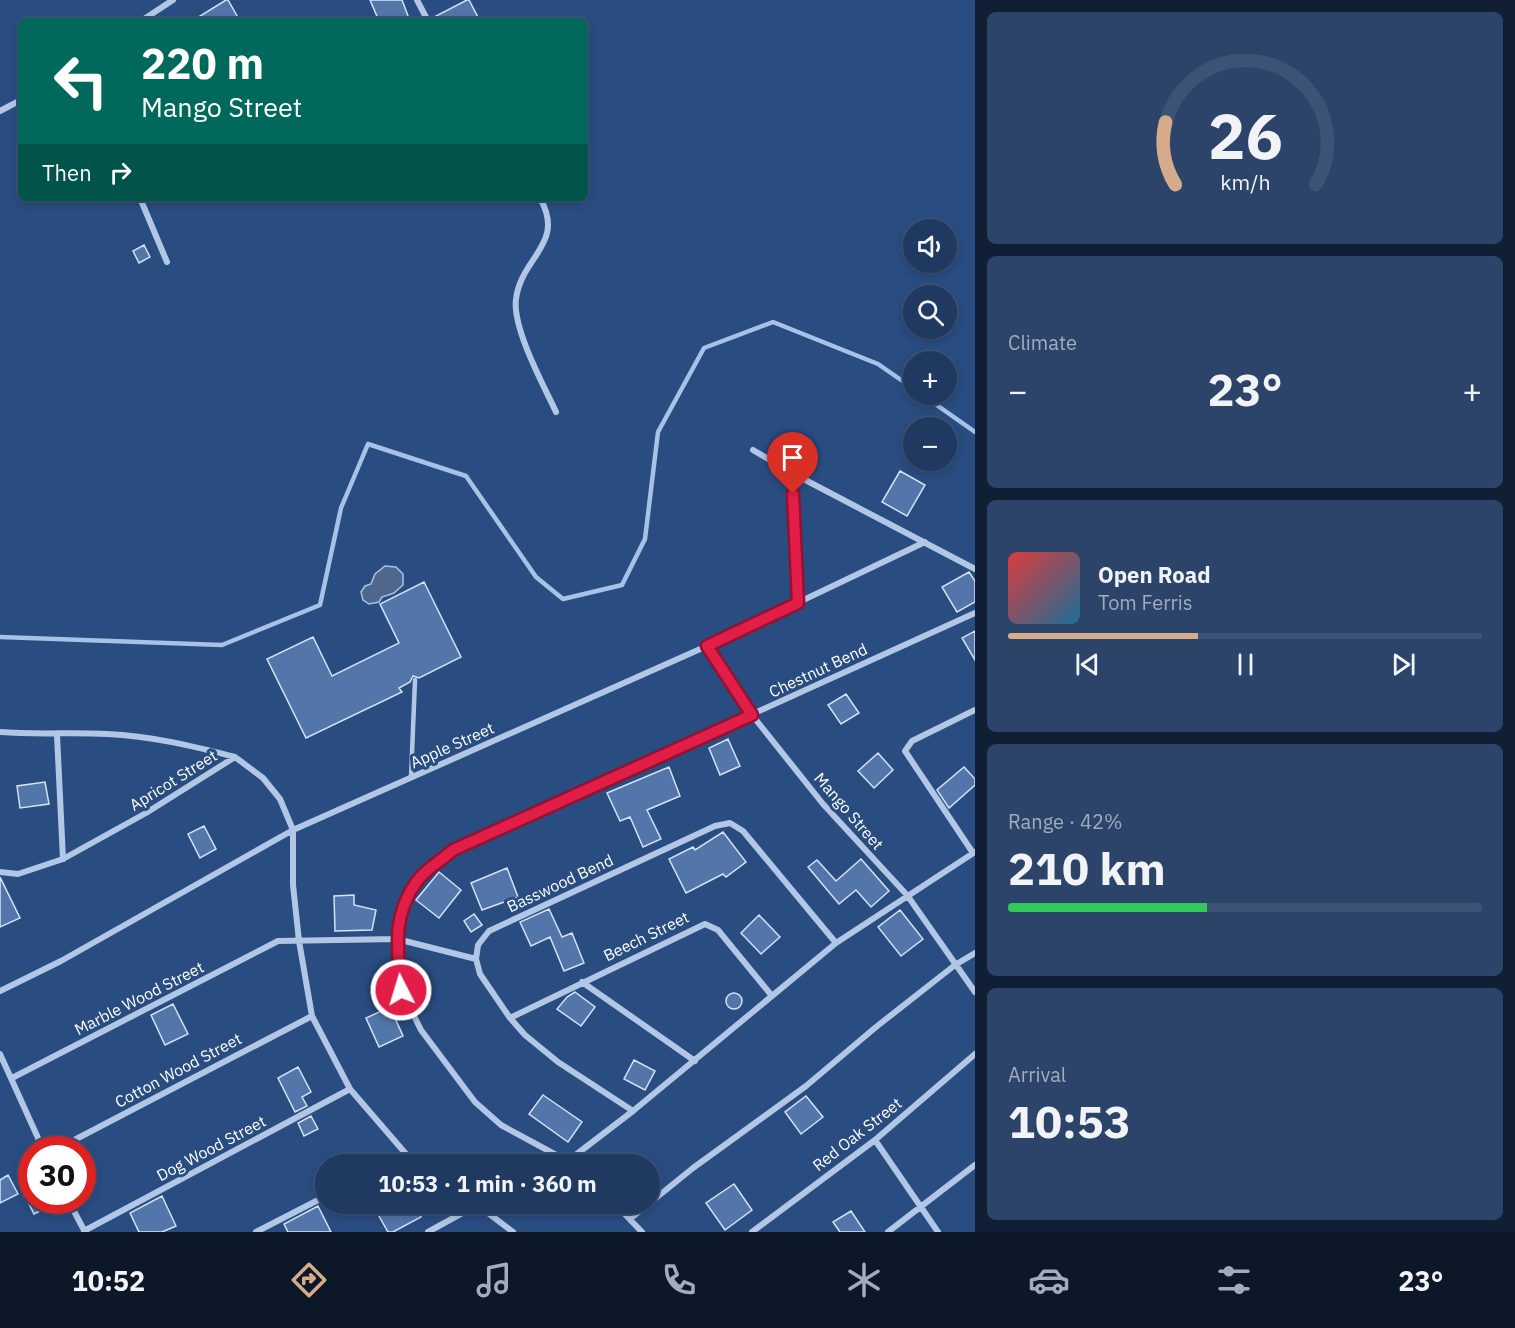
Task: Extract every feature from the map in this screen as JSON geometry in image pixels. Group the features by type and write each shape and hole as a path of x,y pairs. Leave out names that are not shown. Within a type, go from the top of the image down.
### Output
{"street":[{"path":"146,18 173,0"},
{"path":"417,0 426,18"},
{"path":"0,111 18,102"},
{"path":"141,201 167,262"},
{"path":"542,201 549,222 548,235 518,287 515,312 529,354 556,412"},
{"path":"753,450 792,473 975,569"},
{"path":"792,473 798,603"},
{"name":"Apple Street","path":"0,991 61,961 293,830 707,646 925,542"},
{"name":"Chestnut Bend","path":"555,1154 501,1125 475,1102 421,1030 401,990 397,939 401,910 418,880 453,850 975,613"},
{"name":"Mango Street","path":"707,646 752,715 823,804 907,896 975,992"},
{"path":"581,1154 836,943 974,852 905,751 912,741 975,710"},
{"path":"0,732 57,735 107,734 173,741 235,757"},
{"path":"57,735 63,859"},
{"name":"Apricot Street","path":"0,872 18,874 63,859 146,813 235,757 263,778 280,799 293,830 293,885 299,941 312,1016 350,1089 406,1154"},
{"name":"Basswood Bend","path":"476,958 478,945 489,931 723,823 737,826 742,831 836,943"},
{"name":"Beech Street","path":"510,1018 705,924 718,930 772,996"},
{"path":"299,941 397,939 476,958 485,981 510,1018 525,1035 558,1062 633,1111"},
{"name":"Marble Wood Street","path":"12,1078 278,941 299,941"},
{"path":"630,1219 693,1168 806,1086 955,965 975,953"},
{"path":"582,982 694,1061"},
{"name":"Cotton Wood Street","path":"82,1136 312,1016"},
{"path":"0,1054 37,1136"},
{"name":"Red Oak Street","path":"752,1232 875,1140 975,1054"},
{"name":"Dog Wood Street","path":"84,1231 350,1089"},
{"path":"875,1140 938,1232"},
{"path":"888,1232 975,1165"},
{"path":"255,1232 315,1202"},
{"path":"75,1214 84,1231"},
{"path":"428,1232 459,1214"},
{"path":"489,1214 513,1232"},
{"path":"625,1214 642,1232"}],"lane":[{"path":"411,778 415,680"}],"water":[{"path":"385,566 396,567 403,574 403,585 394,593 382,597 379,602 369,604 363,600 361,592 365,586 371,584 375,574"}],"building":[{"path":"226,0 238,18 197,18"},
{"path":"370,0 402,0 409,18 378,18"},
{"path":"469,0 478,18 432,18"},
{"path":"144,245 150,257 139,263 133,251"},
{"path":"900,471 925,485 907,516 882,502"},
{"path":"969,572 975,581 975,602 957,612 942,587"},
{"path":"424,582 461,657 419,678 413,676 410,682 399,688 402,692 306,738 267,659 313,637 332,676 399,643 380,604"},
{"path":"975,631 975,660 962,638"},
{"path":"846,694 859,713 841,724 828,705"},
{"path":"728,739 740,766 720,775 709,748"},
{"path":"878,753 893,770 874,788 858,771"},
{"path":"669,767 680,796 647,810 661,839 643,847 630,817 620,821 607,793"},
{"path":"964,767 975,779 975,785 949,808 937,790"},
{"path":"45,782 49,804 20,808 17,786"},
{"path":"204,826 216,849 200,858 188,834"},
{"path":"723,832 746,862 726,877 723,874 686,893 669,859 693,847 695,850"},
{"path":"861,859 889,891 871,907 856,890 839,904 808,867 817,860 836,881"},
{"path":"507,868 518,897 482,910 471,883"},
{"path":"439,872 461,890 439,918 416,900"},
{"path":"0,877 20,918 0,927"},
{"path":"354,895 354,905 376,910 372,930 335,931 334,896"},
{"path":"549,909 562,937 572,933 584,963 564,971 550,937 531,946 520,922"},
{"path":"900,910 923,939 901,956 878,927"},
{"path":"474,914 482,925 471,932 464,921"},
{"path":"759,915 780,937 761,954 741,933"},
{"path":"575,992 595,1007 581,1026 557,1009 567,997"},
{"path":"734,993 740,995 742,1001 740,1007 734,1009 728,1007 726,1001 728,995"},
{"path":"173,1004 188,1034 165,1045 151,1015"},
{"path":"390,1007 403,1036 379,1047 366,1018"},
{"path":"634,1060 655,1071 645,1090 624,1079"},
{"path":"298,1067 311,1092 302,1097 307,1106 295,1112 278,1078"},
{"path":"543,1095 582,1122 568,1142 529,1114"},
{"path":"806,1096 823,1117 801,1134 785,1112"},
{"path":"311,1116 318,1129 304,1136 298,1123"},
{"path":"8,1175 18,1194 0,1203 0,1180"},
{"path":"734,1184 752,1210 725,1230 706,1203"},
{"path":"162,1196 176,1226 162,1232 139,1232 130,1213"},
{"path":"315,1208 315,1214 322,1214 331,1232 288,1232 284,1224"},
{"path":"851,1211 865,1232 840,1232 833,1222"},
{"path":"378,1214 419,1214 421,1217 393,1232 388,1232"}],"waterway":[{"path":"0,637 222,645 320,605 341,508 368,444 466,476 536,577 563,599 622,585 645,539 658,432 704,348 773,322 878,364 903,381"},
{"path":"937,405 975,432"}],"route":[{"path":"401,990 397,939 401,910 418,880 453,850 752,715 707,646 798,603 793,494"}]}
